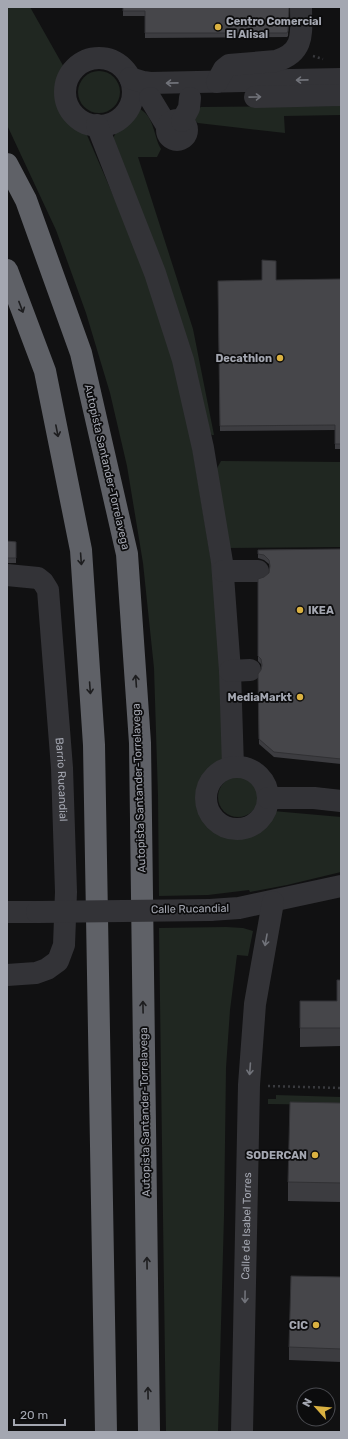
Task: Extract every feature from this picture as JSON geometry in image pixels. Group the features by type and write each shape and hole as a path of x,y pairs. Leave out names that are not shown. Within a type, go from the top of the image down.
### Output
{"highway":[{"name":"Autopista Santander-Torrelavega","path":"7,164 26,200 81,353 127,554 140,743 149,1432"},
{"path":"7,270 45,371 81,550 94,745 106,1432"}],"street":[{"path":"217,82 224,69 229,64 276,62 293,52 302,36 301,7"},
{"path":"190,98 189,108 175,136 141,99 133,88 130,78 123,68 119,64 108,59 91,59 81,63 72,72 66,88 66,100 75,116 85,123 97,125 107,124 117,120 141,99 190,98 341,95"},
{"path":"130,78 150,83 341,79"},
{"path":"97,125 155,273 183,360 203,448 240,670 233,767"},
{"path":"223,571 258,571"},
{"name":"Barrio Rucandial","path":"7,575 38,578 43,582 48,590 62,768 66,892 64,945 58,961 46,969 36,973 7,975"},
{"path":"244,767 253,771 261,778 267,787 268,798 264,814 259,820 244,828 236,829 220,824 214,818 209,812 206,795 208,787 218,774 225,769 244,767"},
{"path":"268,798 314,798 341,801"},
{"name":"Calle Rucandial","path":"7,912 210,910 239,908 273,902 341,886"},
{"name":"Calle de Isabel Torres","path":"242,1432 249,1085 255,1004 273,902"}],"path":[{"path":"262,1086 341,1088"}],"shaded area":[{"path":"7,7 30,7 65,69 58,101 68,122 87,135 142,262 183,391 217,597 223,767 209,776 204,784 201,806 212,827 231,834 253,832 259,828 273,811 341,817 341,872 250,892 249,890 208,895 159,896 154,668 143,563 127,466 110,393 86,313 56,230 7,125"},
{"path":"95,71 103,71 111,74 117,80 120,92 117,104 111,110 103,113 95,113 87,110 81,104 78,96 78,88 81,80 87,74"},
{"path":"341,106 341,115 284,116 285,133 198,123 194,120 193,112 201,107"},
{"path":"140,109 145,113 151,122 161,149 157,157 138,157 193,329 214,435 207,430 113,138 117,131 130,122"},
{"path":"221,461 341,462 341,547 227,548 215,472"},
{"path":"238,777 252,783 258,797 252,811 238,817 224,811 218,797 224,783"},
{"path":"159,928 243,928 253,931 248,956 237,955 230,1010 226,1068 224,1216 218,1432 166,1432"},
{"path":"276,1095 341,1097 341,1105 268,1104 268,1099 276,1099"}],"building":[{"name":"Centro Comercial El Alisal","path":"123,7 289,7 288,31 287,33 145,33 145,11 123,11"},
{"name":"Decathlon","path":"262,260 276,261 276,280 341,279 341,444 335,444 335,425 220,426 218,281 262,280"},
{"path":"7,541 16,542 16,558 7,558"},
{"path":"341,549 341,759 274,752 259,739 258,674 262,665 261,659 258,656 258,579 269,573 270,566 269,560 264,555 258,554 258,550"},
{"path":"337,980 341,980 341,1028 300,1028 300,1001 337,1001"},
{"name":"SODERCAN","path":"290,1102 341,1103 341,1183 288,1182"},
{"name":"CIC","path":"291,1276 341,1277 341,1349 289,1347"}],"place":[{"name":"Centro Comercial El Alisal","path":"218,27"},
{"name":"Decathlon","path":"280,358"},
{"name":"IKEA","path":"300,610"},
{"name":"MediaMarkt","path":"300,697"},
{"name":"SODERCAN","path":"315,1155"},
{"name":"CIC","path":"316,1325"}]}
